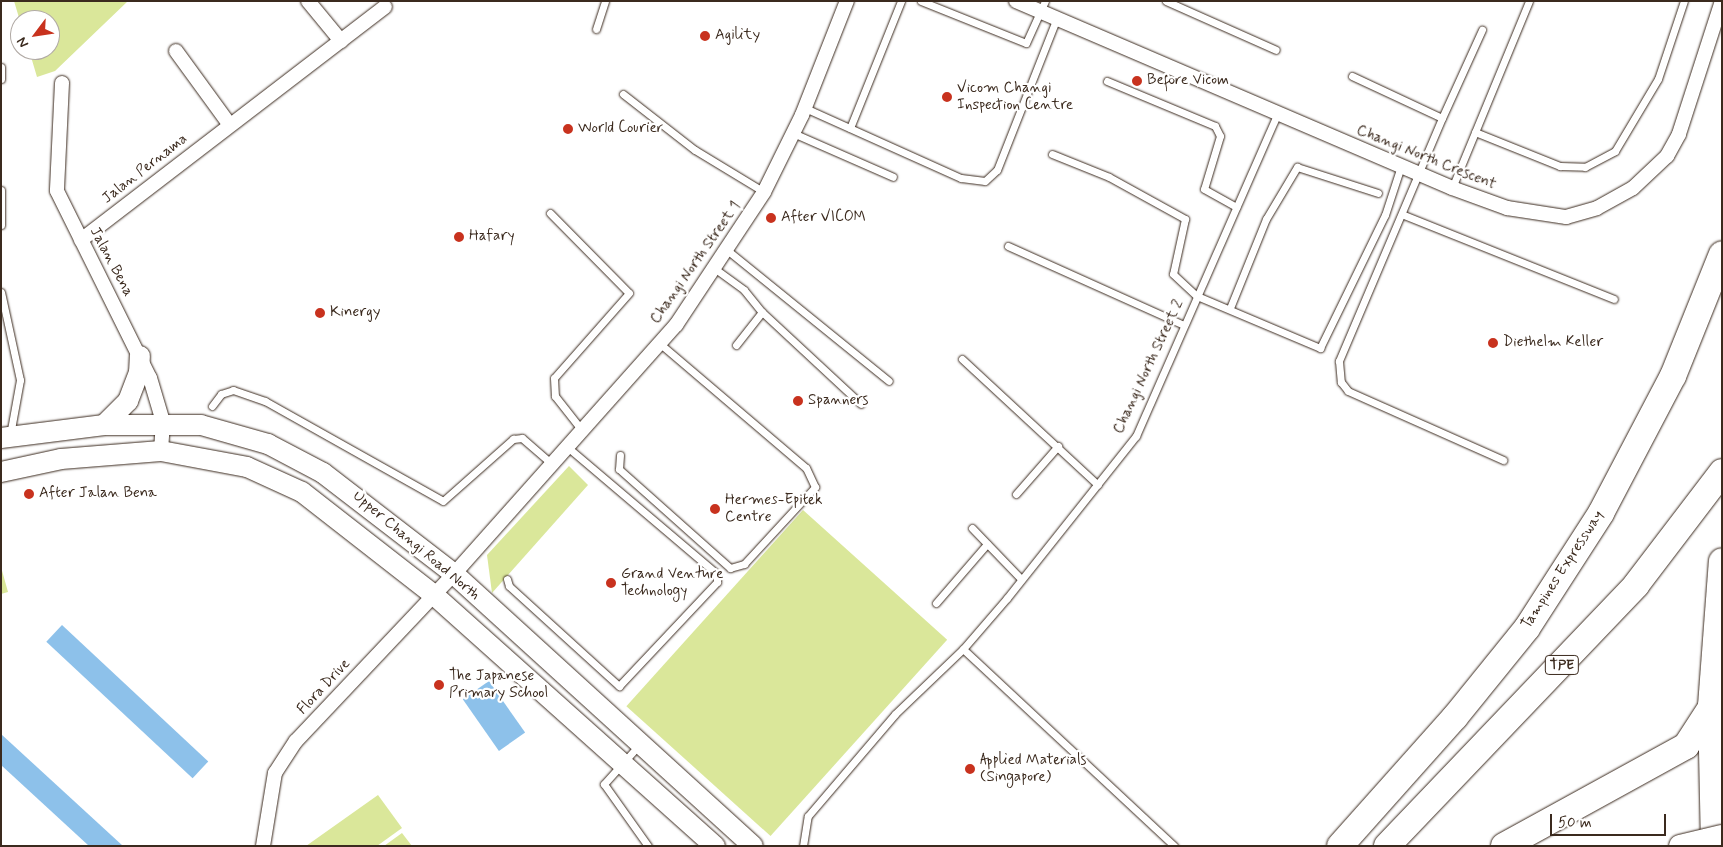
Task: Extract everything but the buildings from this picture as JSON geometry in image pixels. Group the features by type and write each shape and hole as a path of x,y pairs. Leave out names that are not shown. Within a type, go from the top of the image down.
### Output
{"highway":[{"name":"Tampines Expressway","path":"1340,846 1455,717 1527,628 1601,513 1673,376 1722,254"},
{"name":"TPE","path":"1387,846 1636,585 1722,472"},
{"path":"1714,846 1711,706 1722,562"},
{"path":"1504,846 1686,746 1711,706"}],"main road":[{"path":"1680,846 1722,836"}],"street":[{"path":"308,1 341,41"},
{"name":"Changi North Street 1","path":"454,574 659,343 727,250 764,192 793,133 848,1"},
{"name":"Changi North Crescent","path":"1016,1 1043,6 1058,18 1278,110 1452,188 1507,208 1566,217 1596,208 1633,188 1657,169 1679,134 1722,1"},
{"name":"Jalan Pernama","path":"81,240 229,124 385,7"},
{"path":"176,51 229,124"},
{"name":"Jalan Bena","path":"62,83 55,179 81,240 107,284 140,356 163,422 161,451"},
{"path":"104,424 128,400 139,373 140,356"},
{"name":"Upper Changi Road North","path":"6,436 104,424 163,422 201,425 275,447 363,500 454,574 753,846"},
{"name":"Upper Changi Road North","path":"1,472 61,460 161,451 247,467 302,492 434,595 715,846"},
{"name":"Flora Drive","path":"263,846 275,773 296,741 454,574"}],"lane":[{"path":"596,29 606,1"},
{"path":"850,128 901,1"},
{"path":"921,1 1025,43 1043,6"},
{"path":"1166,1 1276,50"},
{"path":"1452,188 1529,1"},
{"path":"1475,132 1560,166 1585,167 1615,151 1658,79 1684,1"},
{"path":"805,108 961,178 986,181 998,170 1058,18"},
{"path":"1482,30 1442,118 1404,215 1339,361 1341,382 1348,391 1503,460"},
{"path":"1,67 1,79"},
{"path":"1352,76 1442,118"},
{"path":"1107,81 1215,126 1220,136 1204,189 1236,207"},
{"path":"623,94 695,150 764,192"},
{"name":"Changi North Street 2","path":"803,846 808,816 895,714 963,649 1136,436 1278,110"},
{"path":"793,133 893,177"},
{"path":"1052,154 1109,178 1185,219 1187,224 1173,274 1198,296 1230,308 1313,345 1325,345 1385,215 1401,166"},
{"path":"1230,308 1266,219 1297,167 1378,192"},
{"path":"1,190 1,225"},
{"path":"550,213 629,293 554,378 555,396 581,429"},
{"path":"1404,215 1614,299"},
{"path":"1008,246 1184,325"},
{"path":"727,250 889,381"},
{"path":"714,268 744,290 762,312 861,404"},
{"path":"1,292 20,380 6,436"},
{"path":"736,345 762,312"},
{"path":"620,455 619,469 730,568 744,564 814,487 806,468 659,343"},
{"path":"962,359 1098,485"},
{"path":"212,406 221,394 233,390 265,401 443,501 513,439 522,438 551,463"},
{"path":"507,580 508,586 619,686 717,582 717,574 566,446"},
{"path":"1016,494 1058,446"},
{"path":"972,528 1021,579"},
{"path":"936,603 987,544"},
{"path":"963,649 1174,846"},
{"path":"640,744 606,778 606,791 648,846"}],"green space":[{"path":"14,1 128,1 55,71 37,77 32,60 60,60 60,10 17,10"},
{"path":"569,466 588,485 492,593 487,555"},
{"path":"803,510 947,640 771,836 626,706"},
{"path":"1,567 8,592 1,594"},
{"path":"378,795 402,828 377,846 306,846"},
{"path":"402,833 412,846 384,846"}],"water":[{"path":"62,625 208,761 193,778 46,642"},
{"path":"489,681 525,733 499,751 463,699"},
{"path":"1,734 123,846 89,846 1,765"}],"place":[{"name":"Agility","path":"705,36"},
{"name":"Before Vicom","path":"1137,81"},
{"name":"Vicom Changi Inspection Centre","path":"947,97"},
{"name":"World Courier","path":"568,129"},
{"name":"After VICOM","path":"771,218"},
{"name":"Hafary","path":"459,237"},
{"name":"Kinergy","path":"320,313"},
{"name":"Diethelm Keller","path":"1493,343"},
{"name":"Spanners","path":"798,401"},
{"name":"After Jalan Bena","path":"29,494"},
{"name":"Hermes-Epitek Centre","path":"715,509"},
{"name":"Grand Venture Technology","path":"611,583"},
{"name":"The Japanese Primary School","path":"439,685"},
{"name":"Applied Materials (Singapore)","path":"970,769"}]}
